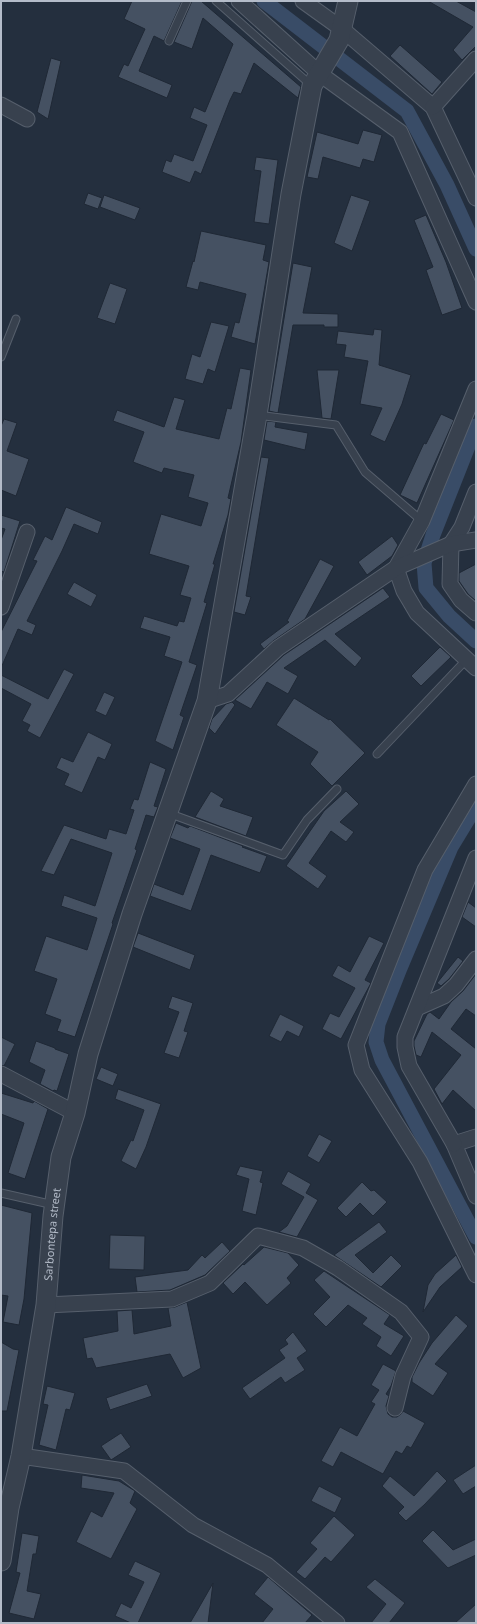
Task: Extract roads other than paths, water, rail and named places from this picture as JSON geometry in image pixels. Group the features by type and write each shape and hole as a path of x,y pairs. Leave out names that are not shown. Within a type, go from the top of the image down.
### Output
{"street":[{"path":"239,1 319,76 400,132 476,302"},
{"path":"303,1 340,34 432,107 476,198"},
{"name":"Sarbontepa street","path":"1,1561 5,1507 21,1456 46,1305 54,1205 61,1157 88,1054 132,914 207,701 257,415 291,194 319,76 340,34 348,1"},
{"path":"432,107 476,59"},
{"path":"1,105 27,119"},
{"path":"471,664 417,613 404,591 403,565 476,389"},
{"path":"476,492 462,527 451,544 450,584 460,600 476,613"},
{"path":"1,607 27,532"},
{"path":"207,701 228,694 278,648 403,565 451,544 476,540"},
{"path":"476,784 425,870 356,1045 362,1070 420,1162 476,1275"},
{"path":"476,858 405,1037 405,1047 409,1066 454,1144 476,1196"},
{"path":"417,1008 444,996 456,986 476,959"},
{"path":"1,1074 74,1112"},
{"path":"454,1144 476,1137"},
{"path":"46,1305 172,1299 210,1283 258,1236 303,1248 338,1268 401,1312 421,1337 403,1376 395,1408"},
{"path":"21,1456 124,1471 193,1525 267,1565 337,1623"}],"lane":[{"path":"169,41 187,1"},
{"path":"216,1 319,76"},
{"path":"1,357 16,319"},
{"path":"257,415 336,425 365,472 422,521"},
{"path":"377,754 471,664"},
{"path":"168,813 283,855 307,820 337,789"},
{"path":"1,1193 54,1205"}],"waterway":[{"path":"264,1 407,111 447,185 476,249"},
{"path":"476,426 433,535 424,563 426,588 449,616 476,641"},
{"path":"476,806 451,847 378,1024 376,1042 382,1060 476,1237"}]}
